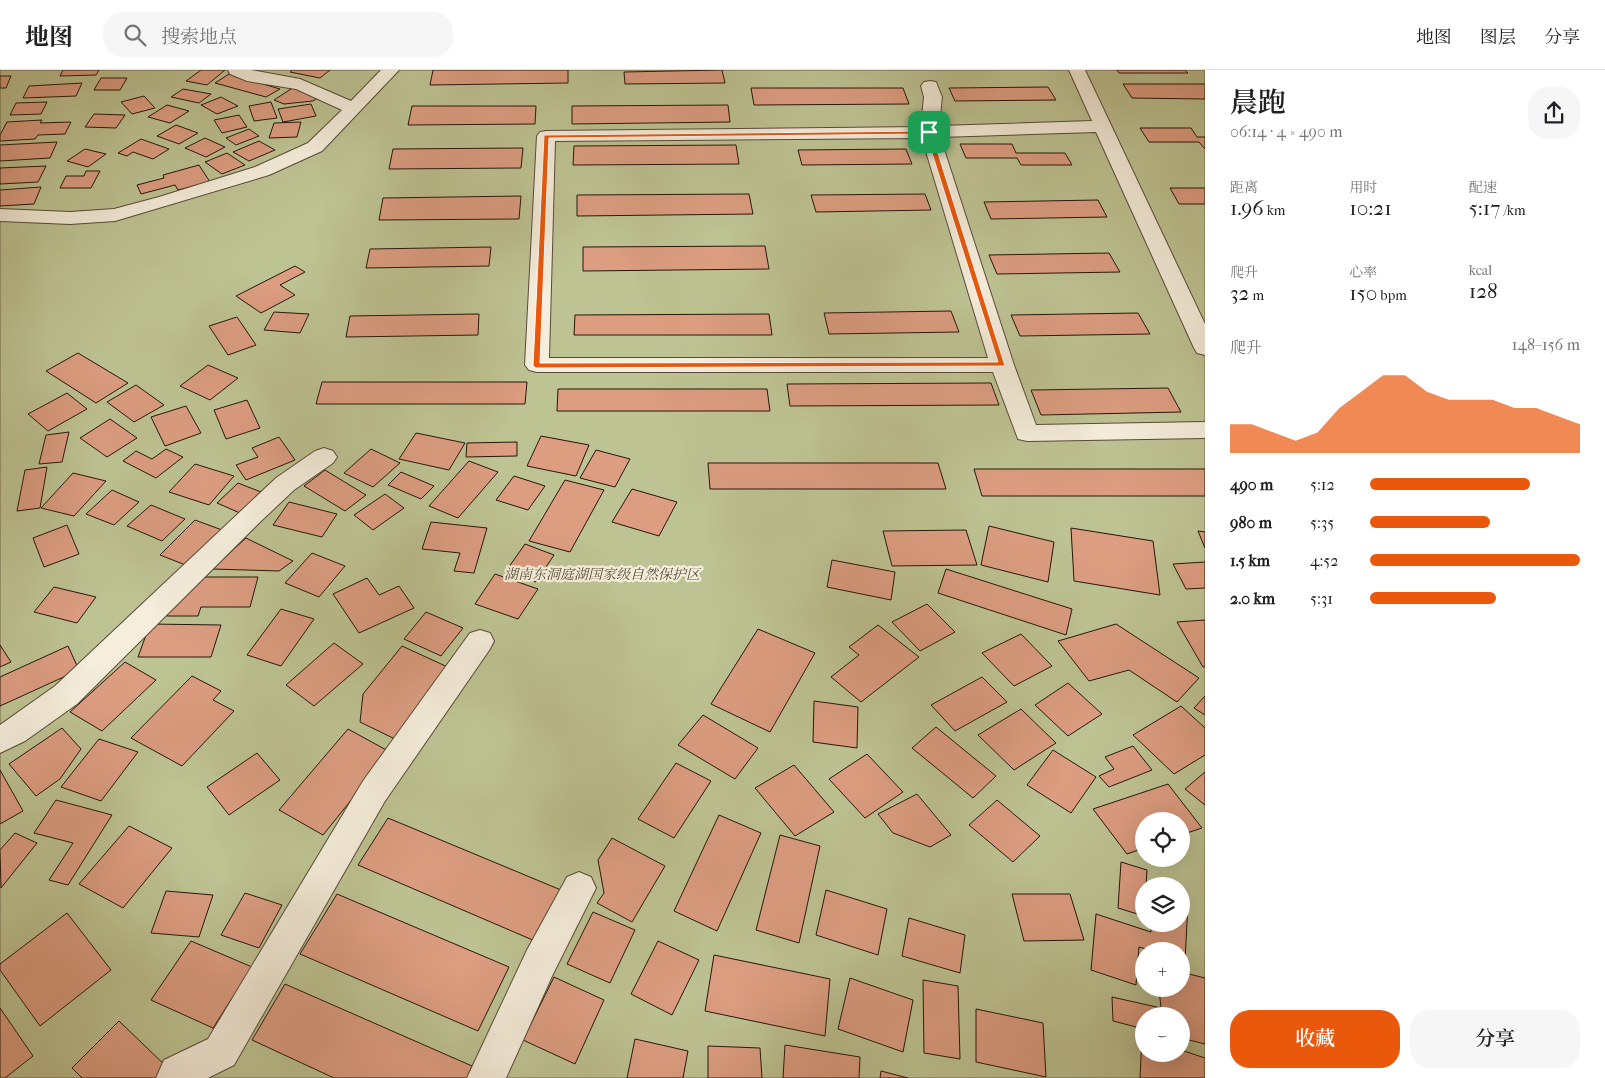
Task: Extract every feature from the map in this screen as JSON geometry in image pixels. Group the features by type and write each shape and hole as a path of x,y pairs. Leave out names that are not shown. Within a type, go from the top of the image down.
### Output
{"street":[{"path":"236,70 253,77 300,84 354,108"},
{"path":"0,215 70,218 115,215 262,171 315,147 390,70"},
{"path":"1077,70 1205,348"},
{"path":"930,86 933,97 929,132 1002,365 1027,433 1205,430"},
{"path":"1002,365 536,366 546,136 929,132 1103,126"},
{"path":"0,740 66,695 250,516 285,484 324,457"},
{"path":"175,1078 177,1073 221,1052 374,791 480,641"},
{"path":"486,1078 540,962 580,888"}],"green space":[{"name":"湖南东洞庭湖国家级自然保护区","path":"0,70 1205,70 1205,1078 0,1078"}],"building":[{"path":"63,70 99,70 96,75 60,76"},
{"path":"201,70 225,70 207,85 186,81"},
{"path":"292,70 330,70 320,78 290,72"},
{"path":"433,70 568,70 568,83 430,85"},
{"path":"722,70 725,83 625,84 624,72"},
{"path":"1117,70 1185,70 1188,73 1119,73"},
{"path":"229,74 280,89 266,97 215,83"},
{"path":"0,76 11,76 6,88 0,88"},
{"path":"101,78 127,78 120,90 94,90"},
{"path":"82,83 76,96 23,98 29,86"},
{"path":"1123,84 1205,84 1205,99 1132,98"},
{"path":"294,87 322,95 313,101 284,104 274,100"},
{"path":"1048,87 1056,100 955,101 949,88"},
{"path":"751,88 903,88 909,104 754,105"},
{"path":"183,89 211,94 199,103 171,97"},
{"path":"144,96 155,108 132,114 121,102"},
{"path":"221,97 238,106 217,114 201,105"},
{"path":"47,102 41,114 10,115 16,103"},
{"path":"271,102 277,118 254,121 249,106"},
{"path":"311,104 316,116 283,122 278,109"},
{"path":"167,105 189,111 170,123 148,117"},
{"path":"728,105 730,122 572,124 572,106"},
{"path":"412,106 536,106 535,124 408,125"},
{"path":"94,114 125,115 116,128 85,127"},
{"path":"239,115 247,127 222,133 214,120"},
{"path":"42,120 40,123 71,122 65,134 38,135 35,139 0,141 0,135 7,122"},
{"path":"301,122 297,137 269,138 274,123"},
{"path":"176,125 198,133 179,144 157,136"},
{"path":"1140,128 1191,128 1197,137 1205,137 1205,149 1199,142 1149,142"},
{"path":"249,129 259,136 236,145 226,138"},
{"path":"205,138 225,147 206,157 185,148"},
{"path":"141,139 169,149 153,159 133,152 127,156 118,153"},
{"path":"259,141 275,150 249,161 233,152"},
{"path":"57,142 50,158 0,161 0,145"},
{"path":"960,144 1012,144 1016,153 1065,153 1072,165 1021,165 1017,158 966,158"},
{"path":"736,145 739,164 573,165 574,146"},
{"path":"523,148 521,168 389,169 393,149"},
{"path":"85,149 106,154 88,167 67,161"},
{"path":"906,149 912,164 802,165 798,150"},
{"path":"227,153 245,165 222,174 205,162"},
{"path":"199,165 210,182 178,190 175,185 141,194 137,185 164,178 163,175"},
{"path":"46,166 38,182 0,184 0,168"},
{"path":"86,171 100,171 91,188 60,188 66,176 84,176"},
{"path":"41,187 34,204 0,206 0,190"},
{"path":"1170,188 1205,188 1205,204 1179,204"},
{"path":"749,194 753,214 577,216 577,195"},
{"path":"925,194 931,210 816,212 811,195"},
{"path":"521,196 519,219 379,220 383,198"},
{"path":"1098,200 1107,217 991,219 984,202"},
{"path":"765,246 769,269 583,271 583,247"},
{"path":"491,247 489,266 366,268 370,249"},
{"path":"1109,253 1120,272 997,274 989,255"},
{"path":"295,266 305,272 280,285 295,295 261,313 236,296"},
{"path":"951,311 959,332 829,334 824,313"},
{"path":"274,312 309,314 300,333 264,330"},
{"path":"1138,313 1150,334 1020,336 1011,315"},
{"path":"479,314 478,335 346,337 350,316"},
{"path":"769,314 772,335 574,335 575,315"},
{"path":"237,317 256,345 228,355 209,326"},
{"path":"78,353 128,383 96,403 46,371"},
{"path":"208,365 238,378 210,400 180,386"},
{"path":"322,382 527,382 525,404 316,404"},
{"path":"991,383 999,405 790,406 787,384"},
{"path":"136,385 164,405 134,422 107,402"},
{"path":"1168,388 1181,412 1041,415 1031,390"},
{"path":"558,389 767,389 770,411 557,411"},
{"path":"67,393 87,409 48,431 28,414"},
{"path":"247,400 260,428 226,439 214,410"},
{"path":"186,406 201,433 165,446 151,417"},
{"path":"110,419 137,438 107,457 80,438"},
{"path":"69,432 62,462 39,464 46,435"},
{"path":"416,433 465,443 449,470 399,459"},
{"path":"541,436 589,445 576,476 527,466"},
{"path":"279,437 295,460 246,480 236,465 258,457 252,448"},
{"path":"517,442 517,456 466,457 467,443"},
{"path":"166,449 183,457 156,478 123,461 136,451 152,459"},
{"path":"371,449 400,463 373,487 344,473"},
{"path":"596,450 630,459 615,487 580,478"},
{"path":"469,461 498,472 458,518 429,506"},
{"path":"708,463 938,463 946,489 710,489"},
{"path":"195,464 234,476 209,505 169,492"},
{"path":"47,467 40,508 17,511 25,470"},
{"path":"974,469 1205,469 1205,496 982,496"},
{"path":"325,470 366,495 345,511 304,486"},
{"path":"401,472 434,486 421,499 388,485"},
{"path":"73,473 106,481 74,516 41,508"},
{"path":"514,476 545,486 528,510 496,500"},
{"path":"565,480 604,490 570,552 529,541"},
{"path":"238,483 261,492 240,513 217,503"},
{"path":"632,489 677,502 659,536 612,522"},
{"path":"112,490 139,502 114,525 86,514"},
{"path":"385,494 404,508 373,530 354,515"},
{"path":"289,502 337,514 322,537 273,525"},
{"path":"151,505 185,519 162,541 127,526"},
{"path":"195,520 222,530 188,566 160,555"},
{"path":"431,522 487,528 474,573 454,571 460,553 422,549"},
{"path":"67,525 79,554 44,567 33,538"},
{"path":"989,526 1054,542 1048,582 981,565"},
{"path":"1071,528 1153,541 1160,595 1074,581"},
{"path":"966,530 977,565 892,566 883,531"},
{"path":"1198,531 1205,532 1205,548"},
{"path":"246,538 293,561 279,571 212,569"},
{"path":"525,544 554,555 536,582 506,571"},
{"path":"312,553 345,566 319,597 285,583"},
{"path":"832,560 895,572 891,600 827,587"},
{"path":"1205,562 1205,588 1186,589 1173,564"},
{"path":"946,569 1072,609 1066,635 938,593"},
{"path":"495,574 538,589 518,619 475,604"},
{"path":"203,577 258,577 250,607 201,607 198,616 167,616 171,604"},
{"path":"367,578 379,595 399,586 414,608 359,633 333,594"},
{"path":"54,587 96,597 77,623 34,612"},
{"path":"927,604 955,632 920,651 892,622"},
{"path":"281,609 314,619 281,666 247,655"},
{"path":"426,612 463,628 441,656 404,639"},
{"path":"1205,620 1205,667 1203,667 1177,622"},
{"path":"150,624 221,625 211,657 138,657"},
{"path":"1116,624 1199,678 1177,702 1129,670 1089,681 1058,641"},
{"path":"878,625 919,657 861,702 831,677 859,655 849,647"},
{"path":"758,629 815,653 770,732 711,704"},
{"path":"1021,634 1052,666 1014,686 982,653"},
{"path":"334,643 363,664 314,706 286,685"},
{"path":"0,645 11,662 0,667"},
{"path":"68,646 79,670 0,706 0,677"},
{"path":"402,646 452,669 397,740 360,722 363,694"},
{"path":"125,662 156,680 102,731 70,712"},
{"path":"192,676 221,691 213,700 234,711 182,766 131,738"},
{"path":"982,677 1007,702 955,731 931,705"},
{"path":"1068,683 1102,714 1068,736 1035,705"},
{"path":"1205,696 1205,715 1194,708"},
{"path":"814,701 858,707 857,748 813,742"},
{"path":"1181,706 1205,728 1205,755 1174,774 1133,735"},
{"path":"1021,709 1056,743 1014,770 978,735"},
{"path":"703,715 758,748 735,779 678,745"},
{"path":"936,727 996,776 973,798 912,748"},
{"path":"62,728 81,749 60,779 36,796 9,764"},
{"path":"348,729 390,752 323,835 279,810"},
{"path":"99,739 138,752 101,801 61,787"},
{"path":"1133,746 1152,770 1109,787 1099,776 1114,769 1105,757"},
{"path":"1053,750 1096,777 1071,813 1027,785"},
{"path":"257,753 280,780 229,815 207,787"},
{"path":"867,754 903,792 865,818 829,779"},
{"path":"676,763 711,781 674,838 638,819"},
{"path":"794,765 834,812 795,836 755,788"},
{"path":"0,770 23,811 0,824"},
{"path":"1205,772 1205,805 1185,789"},
{"path":"1168,784 1190,812 1135,812 1135,851 1127,854 1093,809"},
{"path":"917,794 951,835 930,847 893,833 878,814"},
{"path":"56,800 112,815 68,885 49,880 73,843 34,833"},
{"path":"997,800 1040,836 1013,862 969,825"},
{"path":"1190,812 1202,828 1190,832"},
{"path":"719,815 761,833 717,931 674,911"},
{"path":"388,818 561,890 535,941 358,865"},
{"path":"129,826 172,848 123,908 79,884"},
{"path":"15,833 37,843 1,888 0,850"},
{"path":"780,835 820,846 799,943 756,930"},
{"path":"612,838 665,866 632,922 597,903 604,893 598,860"},
{"path":"1121,862 1147,870 1147,877 1135,877 1135,913 1118,908"},
{"path":"826,890 887,909 878,955 816,935"},
{"path":"166,891 213,895 199,937 151,933"},
{"path":"245,893 282,905 259,948 221,935"},
{"path":"337,894 509,967 478,1031 300,954"},
{"path":"1012,894 1070,894 1084,940 1024,941"},
{"path":"593,912 635,930 610,983 567,964"},
{"path":"67,913 111,970 40,1026 0,970 0,964"},
{"path":"1096,914 1135,927 1135,932 1186,932 1186,942 1135,942 1135,985 1091,970"},
{"path":"909,918 965,935 960,973 902,956"},
{"path":"191,941 252,967 213,1028 151,1000"},
{"path":"658,941 699,960 672,1015 631,994"},
{"path":"714,955 830,979 825,1036 705,1011"},
{"path":"1190,974 1205,978 1205,1044 1190,1040 1190,1007 1161,1007 1160,997 1190,997"},
{"path":"554,977 604,1000 575,1064 523,1040"},
{"path":"850,978 913,1000 903,1052 838,1029"},
{"path":"923,980 958,986 960,1059 924,1053"},
{"path":"285,984 472,1066 467,1078 334,1078 252,1040"},
{"path":"1112,997 1157,1007 1135,1007 1135,1027 1113,1021"},
{"path":"0,1008 33,1056 5,1078 0,1078"},
{"path":"976,1009 1043,1023 1046,1077 976,1062"},
{"path":"119,1021 170,1070 162,1078 82,1078 72,1068"},
{"path":"635,1039 688,1051 683,1078 627,1078"},
{"path":"785,1045 860,1057 859,1078 783,1078"},
{"path":"708,1046 760,1048 762,1078 708,1078"},
{"path":"1190,1053 1205,1058 1205,1078 1140,1078 1141,1062 1190,1062"},
{"path":"881,1071 908,1078 880,1078"}],"route":[{"path":"929,132 1002,365 536,366 546,136 929,132"}]}
